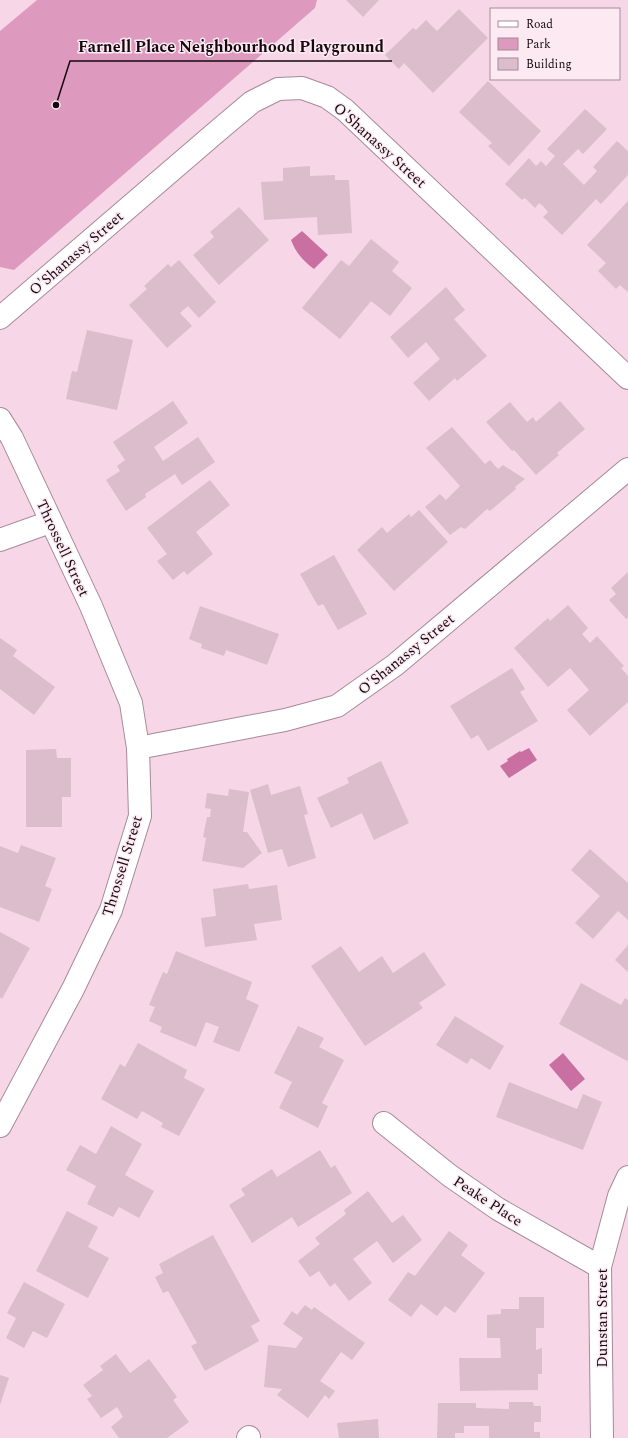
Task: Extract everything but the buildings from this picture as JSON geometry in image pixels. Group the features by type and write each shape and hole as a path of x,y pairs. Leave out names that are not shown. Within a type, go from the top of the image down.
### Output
{"street":[{"name":"O'Shanassy Street","path":"0,318 252,102 278,89 302,88 327,97 345,110 628,378"},
{"name":"Throssell Street","path":"0,419 12,438 50,522 91,606 131,703 138,748 140,816 111,910 73,989 0,1126"},
{"name":"O'Shanassy Street","path":"138,748 284,720 337,706 395,665 628,468"},
{"path":"0,540 50,522"},
{"name":"Peake Place","path":"384,1123 449,1175 498,1209 600,1267"},
{"name":"Dunstan Street","path":"602,1438 600,1267 620,1196 628,1177"}],"green space":[{"path":"37,0 317,0 315,8 14,270 0,267 0,31"}],"shaded area":[{"path":"302,231 328,255 314,269 300,256 291,240"},
{"path":"529,748 537,760 509,778 500,766 508,761 507,759 520,751 521,752"},
{"path":"563,1053 585,1079 571,1091 549,1065"}],"place":[{"name":"Farnell Place Neighbourhood Playground","path":"56,105"}]}
